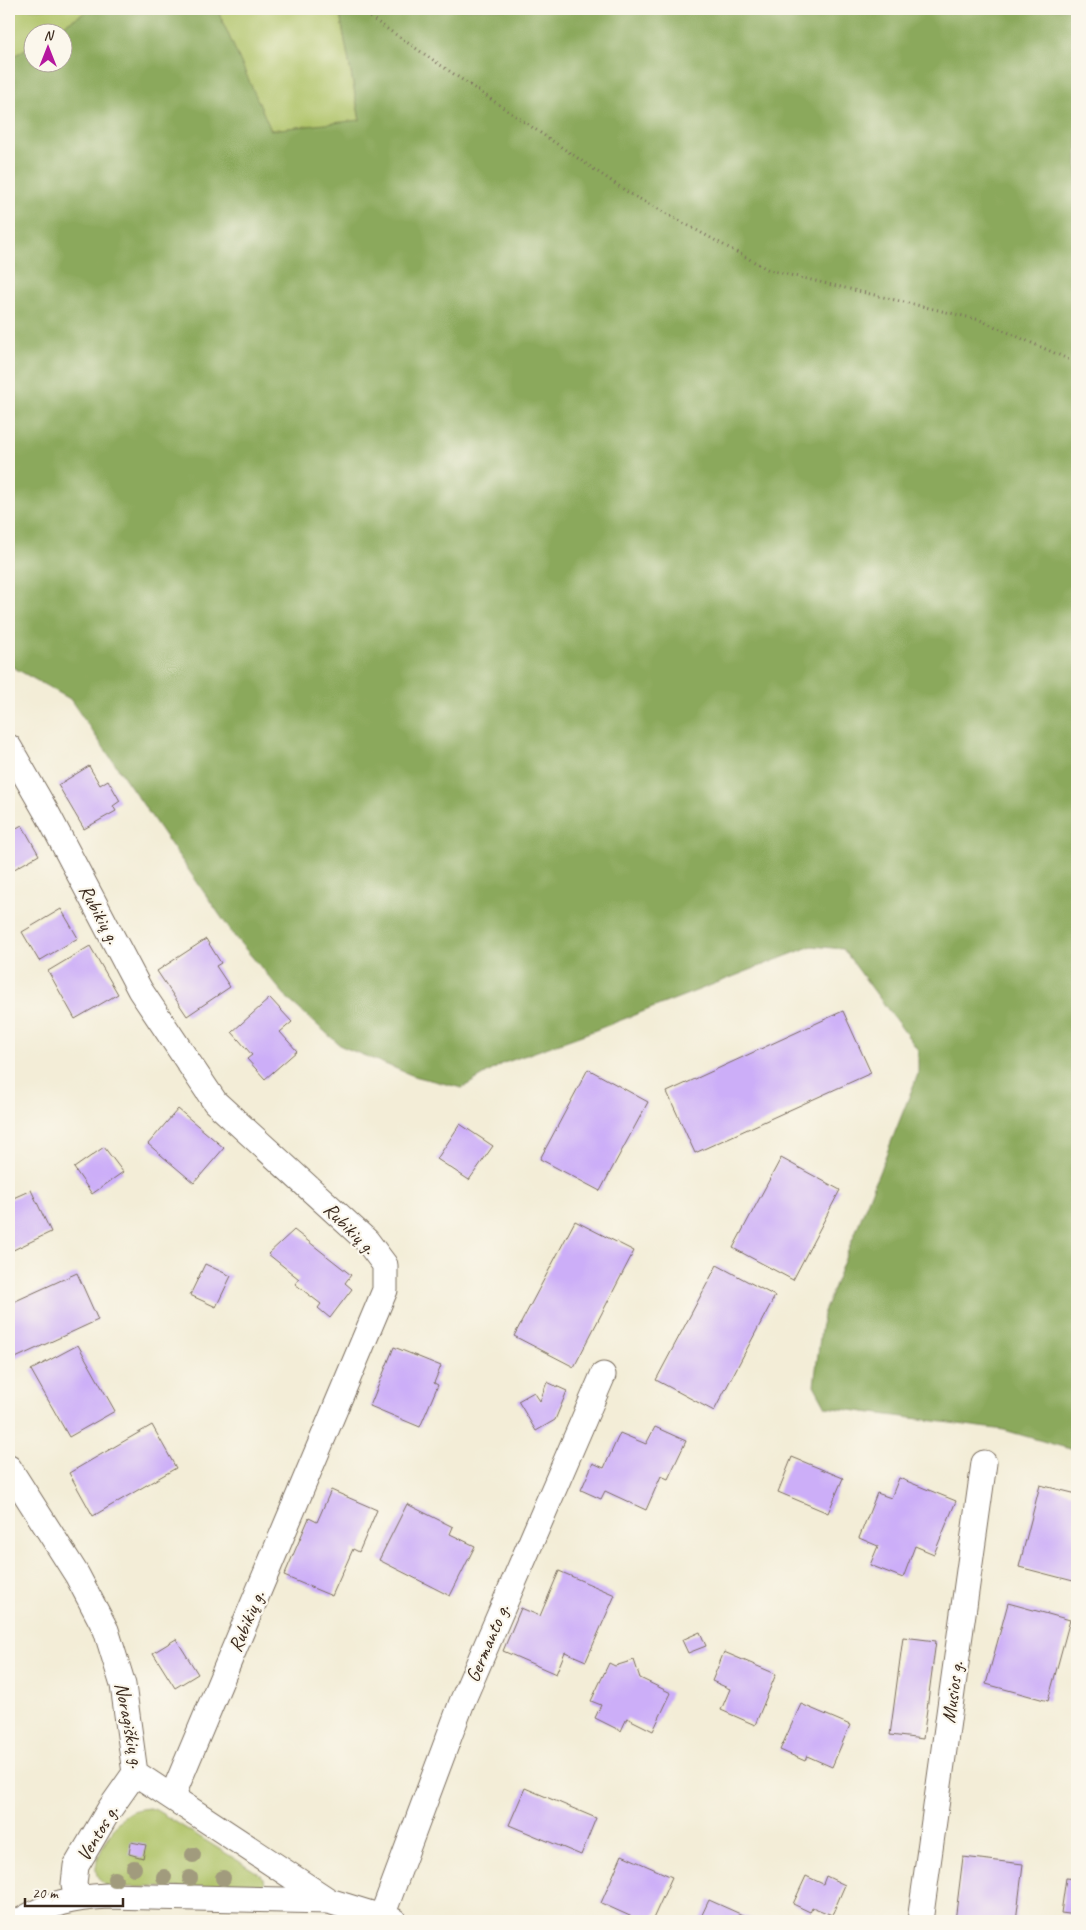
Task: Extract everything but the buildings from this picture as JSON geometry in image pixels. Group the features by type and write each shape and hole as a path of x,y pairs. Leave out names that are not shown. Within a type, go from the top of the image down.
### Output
{"street":[{"name":"Rubikių g.","path":"9,747 48,815 140,990 216,1102 368,1241 385,1265 385,1290 172,1797"},
{"name":"Germanto g.","path":"388,1919 462,1702 603,1375"},
{"name":"Musios g.","path":"920,1921 984,1463"},
{"name":"Noragiškių g.","path":"9,1468 77,1576 106,1630 123,1685 135,1773 329,1901 388,1919"},
{"name":"Ventos g.","path":"77,1898 74,1884 76,1866 109,1810 135,1773"},
{"path":"20,1921 42,1908 77,1898 107,1896 329,1901"}],"path":[{"path":"358,9 629,193 769,270 980,320 1077,363"}],"green space":[{"path":"9,9 91,9 69,22 22,22 22,51 9,59"},
{"path":"91,9 217,9 271,130 360,120 339,9 1077,9 1077,1451 1004,1430 826,1407 814,1385 823,1314 918,1074 918,1050 843,949 812,946 593,1031 504,1063 462,1088 414,1076 341,1046 289,1000 235,937 70,699 9,665 9,59 22,51 22,72 72,72 72,22 69,22"},
{"path":"217,9 339,9 360,121 270,130"},
{"path":"149,1808 156,1810 258,1873 264,1879 265,1884 261,1888 107,1887 97,1876 96,1871 98,1858 106,1841 117,1824 127,1814"}]}
